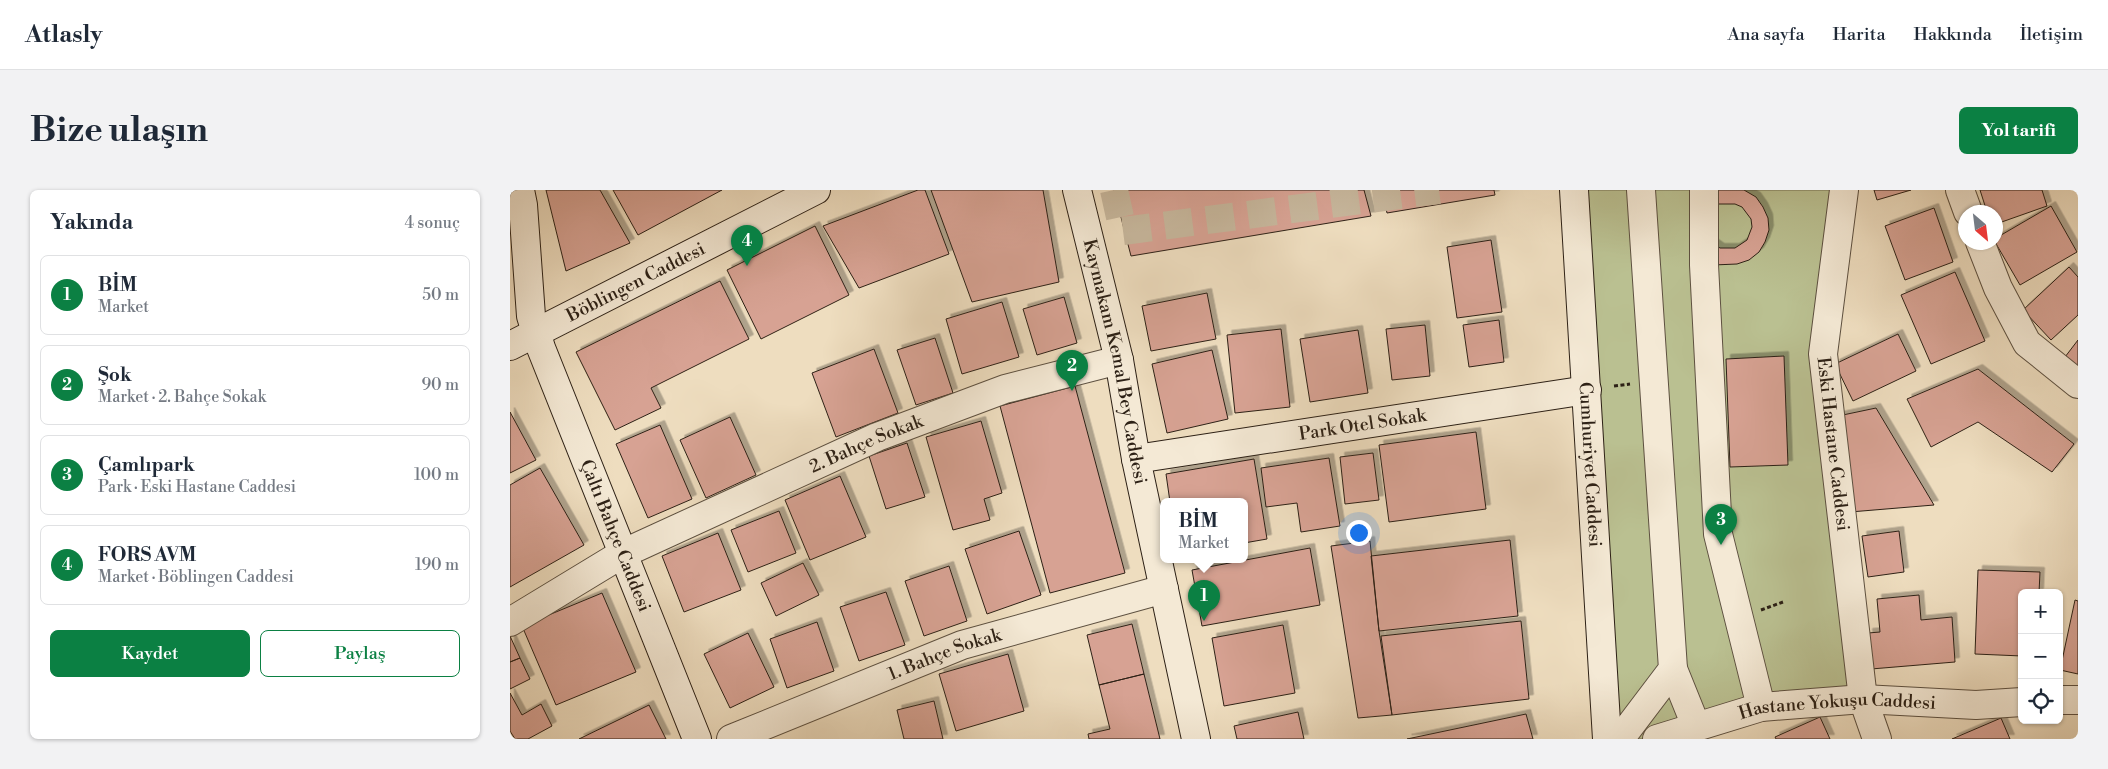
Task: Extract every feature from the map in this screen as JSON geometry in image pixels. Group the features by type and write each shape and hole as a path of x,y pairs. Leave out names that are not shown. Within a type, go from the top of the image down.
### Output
{"street":[{"name":"Böblingen Caddesi","path":"510,346 816,190"},
{"name":"Kaymakam Kemal Bey Caddesi","path":"1077,190 1119,360 1136,459 1196,739"},
{"name":"Cumhuriyet Caddesi","path":"1574,190 1607,739"},
{"path":"1641,190 1673,669 1696,726"},
{"path":"1704,190 1704,265 1718,534 1761,707"},
{"name":"Eski Hastane Caddesi","path":"1844,190 1823,354 1863,699 1877,739"},
{"path":"1960,190 1965,205"},
{"name":"Çaltı Bahçe Caddesi","path":"518,200 531,316 536,332 622,554 697,739"},
{"path":"1983,250 1998,288 2027,343 2078,384"},
{"name":"2. Bahçe Sokak","path":"510,622 622,554 876,437 1005,389 1119,360"},
{"name":"Park Otel Sokak","path":"1136,459 1587,390"},
{"path":"1718,534 1752,614"},
{"name":"1. Bahçe Sokak","path":"732,739 962,645 1164,589"},
{"path":"1620,739 1673,669"},
{"name":"Hastane Yokuşu Caddesi","path":"1657,739 1761,707 1863,699 1976,705 2018,702"},
{"path":"2063,700 2078,700"}],"path":[{"path":"1752,614 1783,602"}],"green space":[{"path":"1574,190 1844,190 1823,354 1863,699 1657,739 1607,739"}],"building":[{"path":"546,190 600,190 630,243 566,271"},
{"path":"613,190 722,190 638,235"},
{"path":"918,190 925,190 949,254 859,288 823,226"},
{"path":"931,190 1043,190 1059,282 972,302"},
{"path":"1114,190 1364,190 1371,216 1131,256"},
{"path":"1382,190 1494,190 1495,195 1387,213"},
{"path":"1715,190 1744,190 1756,197 1763,207 1768,218 1769,230 1759,252 1749,260 1737,264 1713,265 1713,243 1720,248 1735,248 1747,240 1752,227 1751,219 1742,207 1735,204 1715,204"},
{"path":"1874,190 1911,190 1877,200"},
{"path":"1980,190 2042,190 2047,206 2003,222 2003,205 1985,205"},
{"path":"2051,206 2077,252 2020,285 2000,250 2003,250 2003,234"},
{"path":"1934,208 1953,262 1905,280 1885,226"},
{"path":"815,226 849,295 761,339 727,270"},
{"path":"1491,240 1502,312 1457,318 1447,247"},
{"path":"2069,267 2078,277 2078,315 2051,340 2023,310"},
{"path":"1955,272 1985,341 1931,364 1901,295"},
{"path":"720,281 749,339 651,388 661,408 615,430 576,352"},
{"path":"1207,293 1216,339 1151,351 1142,306"},
{"path":"1064,297 1077,343 1037,355 1023,309"},
{"path":"1002,302 1019,357 962,374 946,319"},
{"path":"1499,320 1504,362 1469,367 1463,325"},
{"path":"1425,325 1430,376 1392,380 1386,329"},
{"path":"1281,329 1290,407 1235,413 1227,335"},
{"path":"1358,330 1368,393 1310,402 1300,339"},
{"path":"1898,334 1916,371 1853,401 1835,364"},
{"path":"935,338 953,393 916,405 897,350"},
{"path":"2078,340 2078,367 2065,357"},
{"path":"874,349 898,413 836,437 812,373"},
{"path":"1212,350 1228,419 1167,433 1152,364"},
{"path":"1784,356 1788,465 1730,467 1726,359"},
{"path":"1978,369 2074,444 2052,472 1978,422 1931,447 1907,399"},
{"path":"1075,386 1125,573 1050,593 1000,406"},
{"path":"1876,408 1934,505 1850,512 1838,416"},
{"path":"510,412 536,460 510,473"},
{"path":"730,417 756,475 706,498 680,440"},
{"path":"981,421 1002,493 984,499 990,520 953,530 926,437"},
{"path":"660,425 692,499 648,518 616,444"},
{"path":"1476,432 1486,509 1389,522 1379,445"},
{"path":"907,443 925,497 886,509 869,456"},
{"path":"1373,453 1379,500 1345,504 1340,457"},
{"path":"1329,458 1340,526 1301,532 1297,503 1266,507 1261,468"},
{"path":"1254,459 1267,539 1248,542 1248,498 1169,498 1166,474"},
{"path":"540,468 584,545 510,587 510,485"},
{"path":"840,476 866,537 810,560 785,500"},
{"path":"779,511 796,553 748,572 731,530"},
{"path":"1019,531 1041,595 987,614 965,549"},
{"path":"1899,531 1904,572 1868,577 1862,536"},
{"path":"718,533 741,590 684,612 662,556"},
{"path":"1510,540 1518,616 1379,631 1371,556"},
{"path":"1370,541 1379,631 1392,715 1358,718 1331,546"},
{"path":"1310,548 1320,605 1202,626 1192,570 1230,563 1248,563 1248,560"},
{"path":"803,563 819,595 776,616 761,583"},
{"path":"949,566 967,621 924,636 905,581"},
{"path":"1978,570 2040,572 2039,589 2018,589 2018,656 1975,654"},
{"path":"886,592 905,645 859,661 840,607"},
{"path":"602,593 636,672 556,705 522,626"},
{"path":"1919,595 1921,620 1952,617 1955,662 1871,669 1868,633 1880,632 1877,599"},
{"path":"2075,600 2078,601 2078,674 2063,671 2063,656"},
{"path":"1521,621 1529,699 1392,715 1381,636"},
{"path":"817,622 834,671 787,688 770,639"},
{"path":"1132,624 1144,674 1099,685 1087,635"},
{"path":"1283,625 1295,693 1224,706 1212,638"},
{"path":"748,633 774,687 730,708 704,654"},
{"path":"510,636 520,658 510,662"},
{"path":"1008,654 1024,711 956,731 939,674"},
{"path":"520,658 530,679 510,689 510,662"},
{"path":"1144,674 1160,739 1089,739 1088,734 1110,729 1099,685"},
{"path":"510,693 522,715 541,704 552,726 528,739 515,739 510,731"},
{"path":"934,701 943,739 904,739 897,710"},
{"path":"649,705 666,739 579,739"},
{"path":"1298,712 1304,739 1237,739 1234,726"},
{"path":"1526,714 1533,739 1407,739"},
{"path":"1820,717 1830,739 1776,739 1775,737"},
{"path":"2001,718 2010,739 1952,739"}],"tunnel":[{"path":"1114,190 1123,231 1439,190"}],"place":[{"name":"FORS AVM","path":"747,266"},
{"name":"Şok","path":"1072,391"},
{"name":"Çamlıpark","path":"1721,545"},
{"name":"BİM","path":"1204,621"}]}
